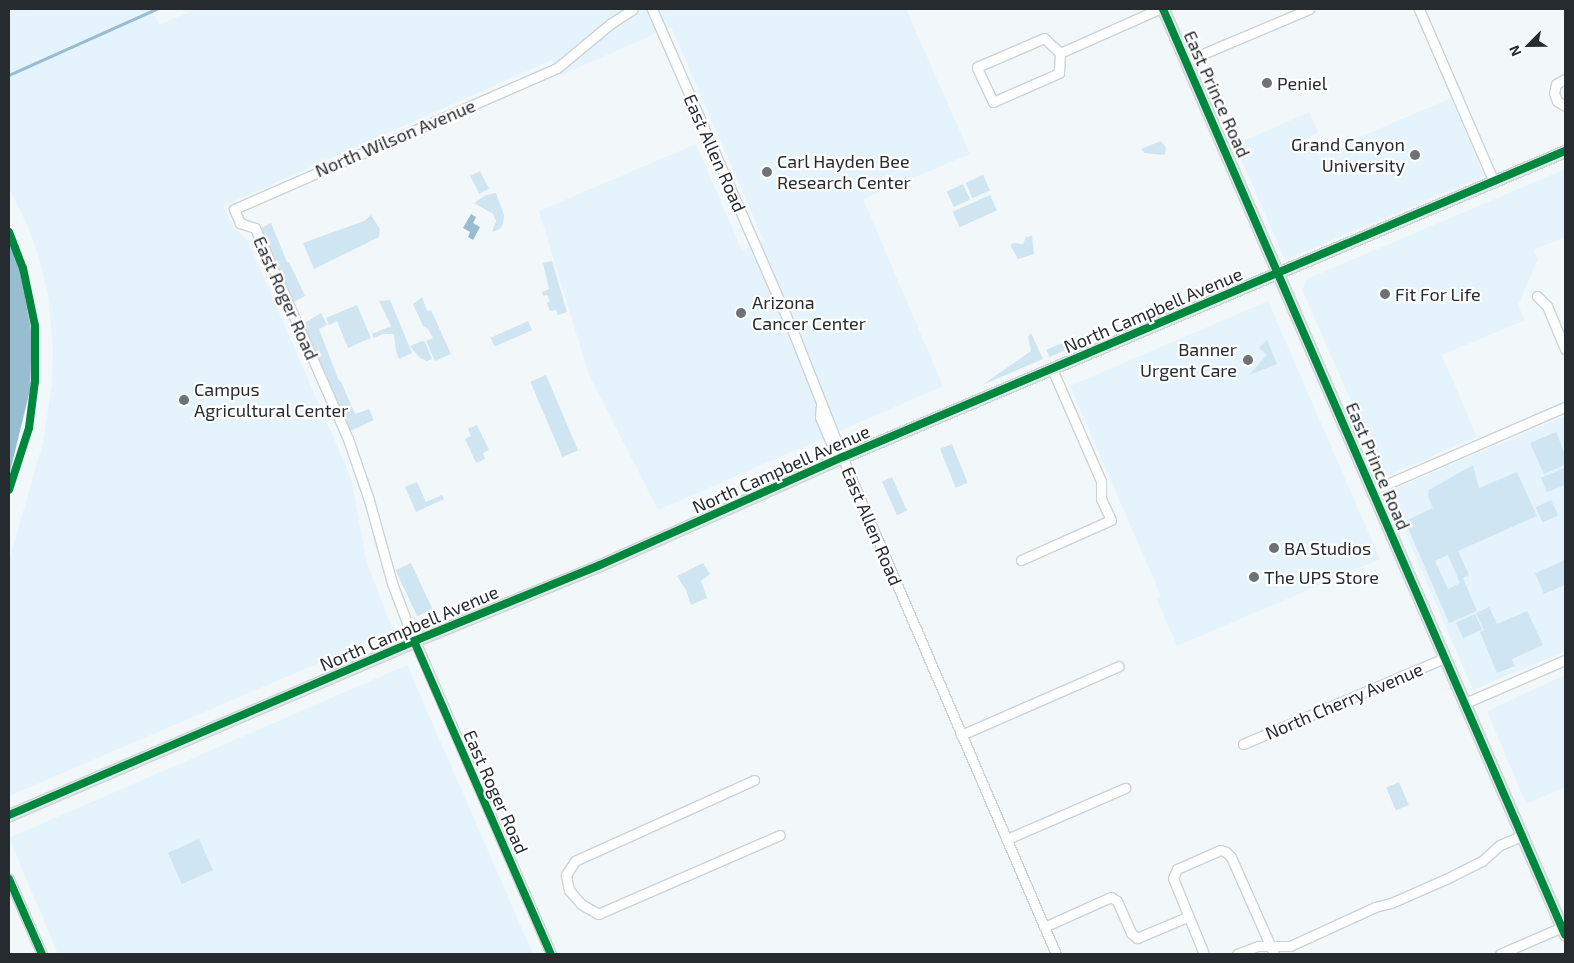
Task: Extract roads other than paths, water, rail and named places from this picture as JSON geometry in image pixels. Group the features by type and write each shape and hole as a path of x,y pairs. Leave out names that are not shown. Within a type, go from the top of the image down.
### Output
{"main road":[{"name":"East Prince Road","path":"1163,9 1373,490 1521,836 1563,924"},
{"name":"North Campbell Avenue","path":"9,815 414,641 596,566 843,457 1565,151"}],"street":[{"name":"North Wilson Avenue","path":"234,209 557,68 610,24 633,9"},
{"name":"East Allen Road","path":"652,9 794,334 843,457 1056,954"},
{"path":"1060,53 1159,9"},
{"path":"1186,61 1309,9"},
{"path":"1419,9 1494,182"},
{"path":"1044,38 1060,53 1059,73 993,102 977,67 1044,38"},
{"path":"1565,79 1556,84 1554,93 1557,102 1565,106"},
{"name":"East Roger Road","path":"234,209 240,223 256,228 348,439 369,500 392,583 414,641 551,954"},
{"path":"1537,296 1547,306 1565,350"},
{"path":"1022,560 1111,520 1101,499 1101,481 1052,369"},
{"path":"821,405 820,417 834,450 833,456 821,467"},
{"path":"1373,490 1565,406"},
{"name":"North Cherry Avenue","path":"1243,744 1445,658"},
{"path":"1465,704 1565,660"},
{"path":"961,735 1119,666"},
{"path":"754,780 575,861 566,875 568,890 581,904 598,914 780,835"},
{"path":"1007,839 1125,788"},
{"path":"1237,954 1258,946 1272,951 1290,946 1375,907 1390,903 1446,879 1482,861 1500,845 1521,836"},
{"path":"1204,954 1174,884 1174,873 1220,850 1226,852 1231,857 1272,951"},
{"path":"9,879 42,954"},
{"path":"1044,927 1111,897 1117,901 1131,933 1137,938 1188,917"},
{"path":"1500,954 1563,924"}],"waterway":[{"path":"9,75 156,9"}],"place":[{"name":"Peniel","path":"1267,83"},
{"name":"Grand Canyon University","path":"1415,155"},
{"name":"Carl Hayden Bee Research Center","path":"767,172"},
{"name":"Fit For Life","path":"1385,294"},
{"name":"Arizona Cancer Center","path":"741,313"},
{"name":"Banner Urgent Care","path":"1248,360"},
{"name":"Campus Agricultural Center","path":"184,400"},
{"name":"BA Studios","path":"1274,548"},
{"name":"The UPS Store","path":"1254,577"}]}
